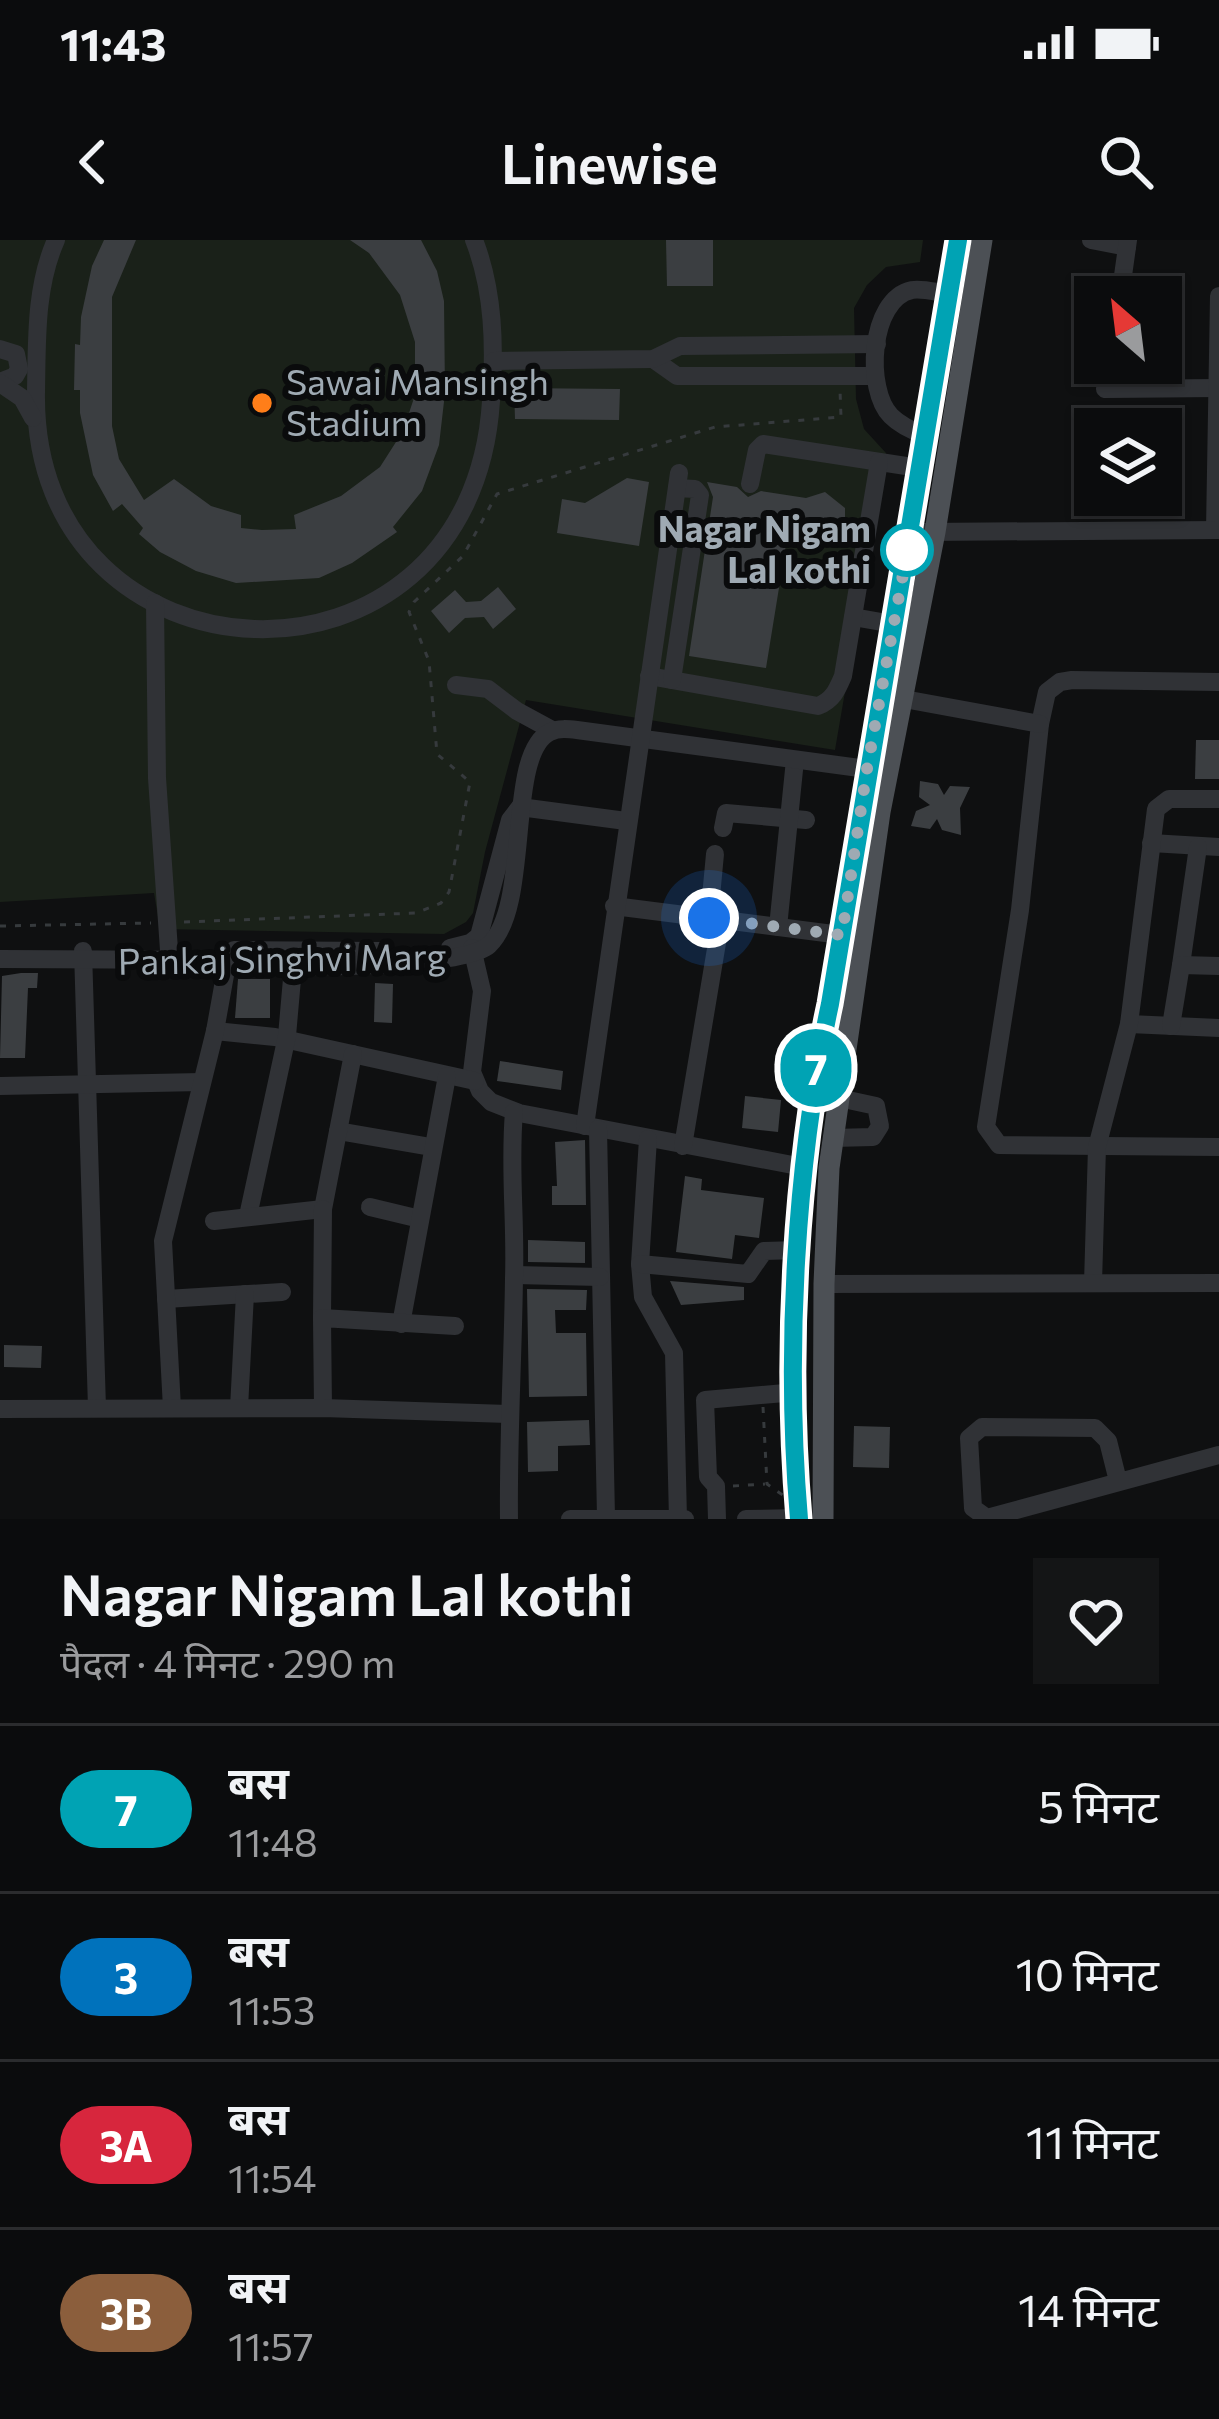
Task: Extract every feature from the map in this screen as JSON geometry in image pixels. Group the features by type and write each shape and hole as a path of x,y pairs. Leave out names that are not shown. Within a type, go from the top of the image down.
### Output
{"main road":[{"path":"799,1511 798,1250 812,1087 842,935 958,240"},
{"path":"823,1519 824,1284 833,1138 877,834 935,532 982,240"}],"street":[{"path":"56,240 39,308 38,428 48,477 76,533 112,573 155,603 206,623 270,630 332,620 394,589 447,538 477,485 490,426 494,361 485,275 474,240"},
{"path":"1091,240 1128,244 1123,276"},
{"path":"924,435 890,416 879,397 877,344 883,315 896,299 912,290 950,294"},
{"path":"910,531 1217,530 1219,296"},
{"path":"0,349 21,336 39,308"},
{"path":"494,361 653,359 680,346 877,344"},
{"path":"0,349 16,354 20,369 16,376 0,382"},
{"path":"653,359 677,376 875,376"},
{"path":"0,382 22,398 38,428"},
{"path":"1106,384 1105,389 1218,388"},
{"path":"750,484 757,450 763,444 919,468"},
{"path":"649,676 818,706 835,694 843,676 879,462"},
{"path":"598,1518 600,1277 591,1128 614,906 678,480 700,495 672,680"},
{"path":"155,603 157,778 169,950"},
{"path":"853,617 893,624"},
{"path":"1219,682 1060,682 1047,692 986,1127 999,1144 1219,1147"},
{"path":"456,685 488,689 552,730 867,769"},
{"path":"904,699 1040,724"},
{"name":"Pankaj Singhvi Marg","path":"0,949 84,956 169,950 293,958 472,949 486,921 510,820 520,807 534,754 552,730"},
{"path":"778,927 797,820 795,760"},
{"path":"1093,1283 1097,1147 1129,1024 1156,808 1168,799 1219,799"},
{"path":"520,807 626,821"},
{"path":"723,828 725,813 797,820"},
{"path":"1151,843 1209,847 1171,1026"},
{"path":"683,1146 715,919 715,854"},
{"path":"614,906 842,935"},
{"path":"472,949 482,991 472,1072 491,1102 514,1112 803,1168"},
{"path":"172,1408 163,1241 229,955"},
{"name":"Pankaj Singhvi Marg","path":"0,959 229,955"},
{"path":"84,956 97,1408"},
{"path":"248,1216 286,1040 293,958"},
{"path":"1181,965 1219,966"},
{"path":"1129,1024 1219,1028"},
{"path":"215,1031 286,1040 475,1082"},
{"path":"323,1408 323,1209 353,1054"},
{"path":"401,1324 447,1076"},
{"path":"0,1086 202,1082"},
{"path":"833,1138 873,1137 880,1126 877,1106 839,1098"},
{"path":"509,1519 514,1112"},
{"path":"338,1131 431,1147"},
{"path":"648,1139 640,1264 643,1297 674,1353 678,1519"},
{"path":"370,1207 420,1219"},
{"path":"214,1221 323,1209"},
{"path":"640,1264 748,1274 764,1252 798,1250"},
{"path":"514,1275 600,1277"},
{"path":"824,1284 1219,1283"},
{"path":"166,1299 282,1292"},
{"path":"239,1408 245,1294"},
{"path":"322,1318 455,1326"},
{"path":"717,1519 716,1486 708,1478 705,1400 796,1392"},
{"path":"0,1409 323,1408 508,1414"},
{"path":"1118,1481 1108,1442 1095,1428 982,1427 969,1438 973,1508 987,1517 1219,1455"},
{"path":"746,1519 799,1511"},
{"path":"570,1519 690,1519"}],"path":[{"path":"0,926 416,913 441,903 449,892 470,782 437,754 429,661 409,617 414,602 464,556 497,494 507,488 575,473 715,428 841,417 840,376"},
{"path":"762,1394 767,1484 799,1511"},
{"path":"716,1486 767,1484"}],"shaded area":[{"path":"0,240 923,240 920,262 886,267 867,285 854,308 856,399 864,429 886,453 835,750 526,700 473,913 444,934 160,929 154,893 0,902"}],"building":[{"path":"104,240 136,240 112,297 112,426 119,459 144,500 174,479 211,506 241,515 241,528 262,530 296,529 294,515 341,496 380,467 403,431 415,395 415,342 400,295 369,253 350,240 421,240 437,271 444,301 445,393 439,445 422,491 393,527 397,532 352,563 319,578 236,583 196,571 160,552 139,534 143,528 122,504 113,511 93,475 80,390 74,390 75,344 80,345 92,266"},
{"path":"666,240 713,240 713,286 667,286"},
{"path":"514,388 620,389 619,420 515,419"},
{"path":"627,478 649,482 639,546 557,533 562,499 585,503"},
{"path":"707,482 737,487 748,497 761,491 806,498 825,492 845,508 845,524 829,540 812,540 790,520 766,668 689,656 713,497"},
{"path":"498,587 516,609 493,629 484,617 465,618 449,633 431,611 455,590 466,602 481,601"},
{"path":"1196,740 1219,740 1219,779 1195,779"},
{"path":"920,781 938,784 944,795 950,786 970,787 960,808 961,835 942,830 937,819 930,829 911,826 916,811 930,805 919,797"},
{"path":"38,973 37,988 28,988 25,1058 0,1058 2,976"},
{"path":"238,979 270,979 270,1018 235,1018"},
{"path":"375,983 393,984 392,1023 374,1022"},
{"path":"500,1061 563,1071 561,1090 497,1081"},
{"path":"745,1096 781,1100 778,1132 742,1128"},
{"path":"585,1140 586,1205 552,1205 552,1186 557,1186 555,1142"},
{"path":"685,1176 702,1179 701,1190 764,1198 759,1238 735,1235 732,1259 676,1252"},
{"path":"528,1240 585,1242 585,1263 528,1262"},
{"path":"670,1281 744,1287 744,1300 681,1305"},
{"path":"527,1289 587,1290 586,1310 555,1310 556,1333 586,1333 587,1396 529,1397"},
{"path":"4,1345 42,1346 41,1368 4,1367"},
{"path":"589,1420 590,1445 558,1446 558,1471 528,1472 527,1422"},
{"path":"854,1426 890,1427 889,1468 853,1467"}],"bus line":[{"name":"7","path":"799,1519 798,1250 812,1087 830,1004 958,240"}],"place":[{"name":"Sawai Mansingh Stadium","path":"262,403"},
{"name":"Nagar Nigam Lal kothi","path":"907,550"}],"route":[{"path":"709,918 842,935 907,550"}]}
